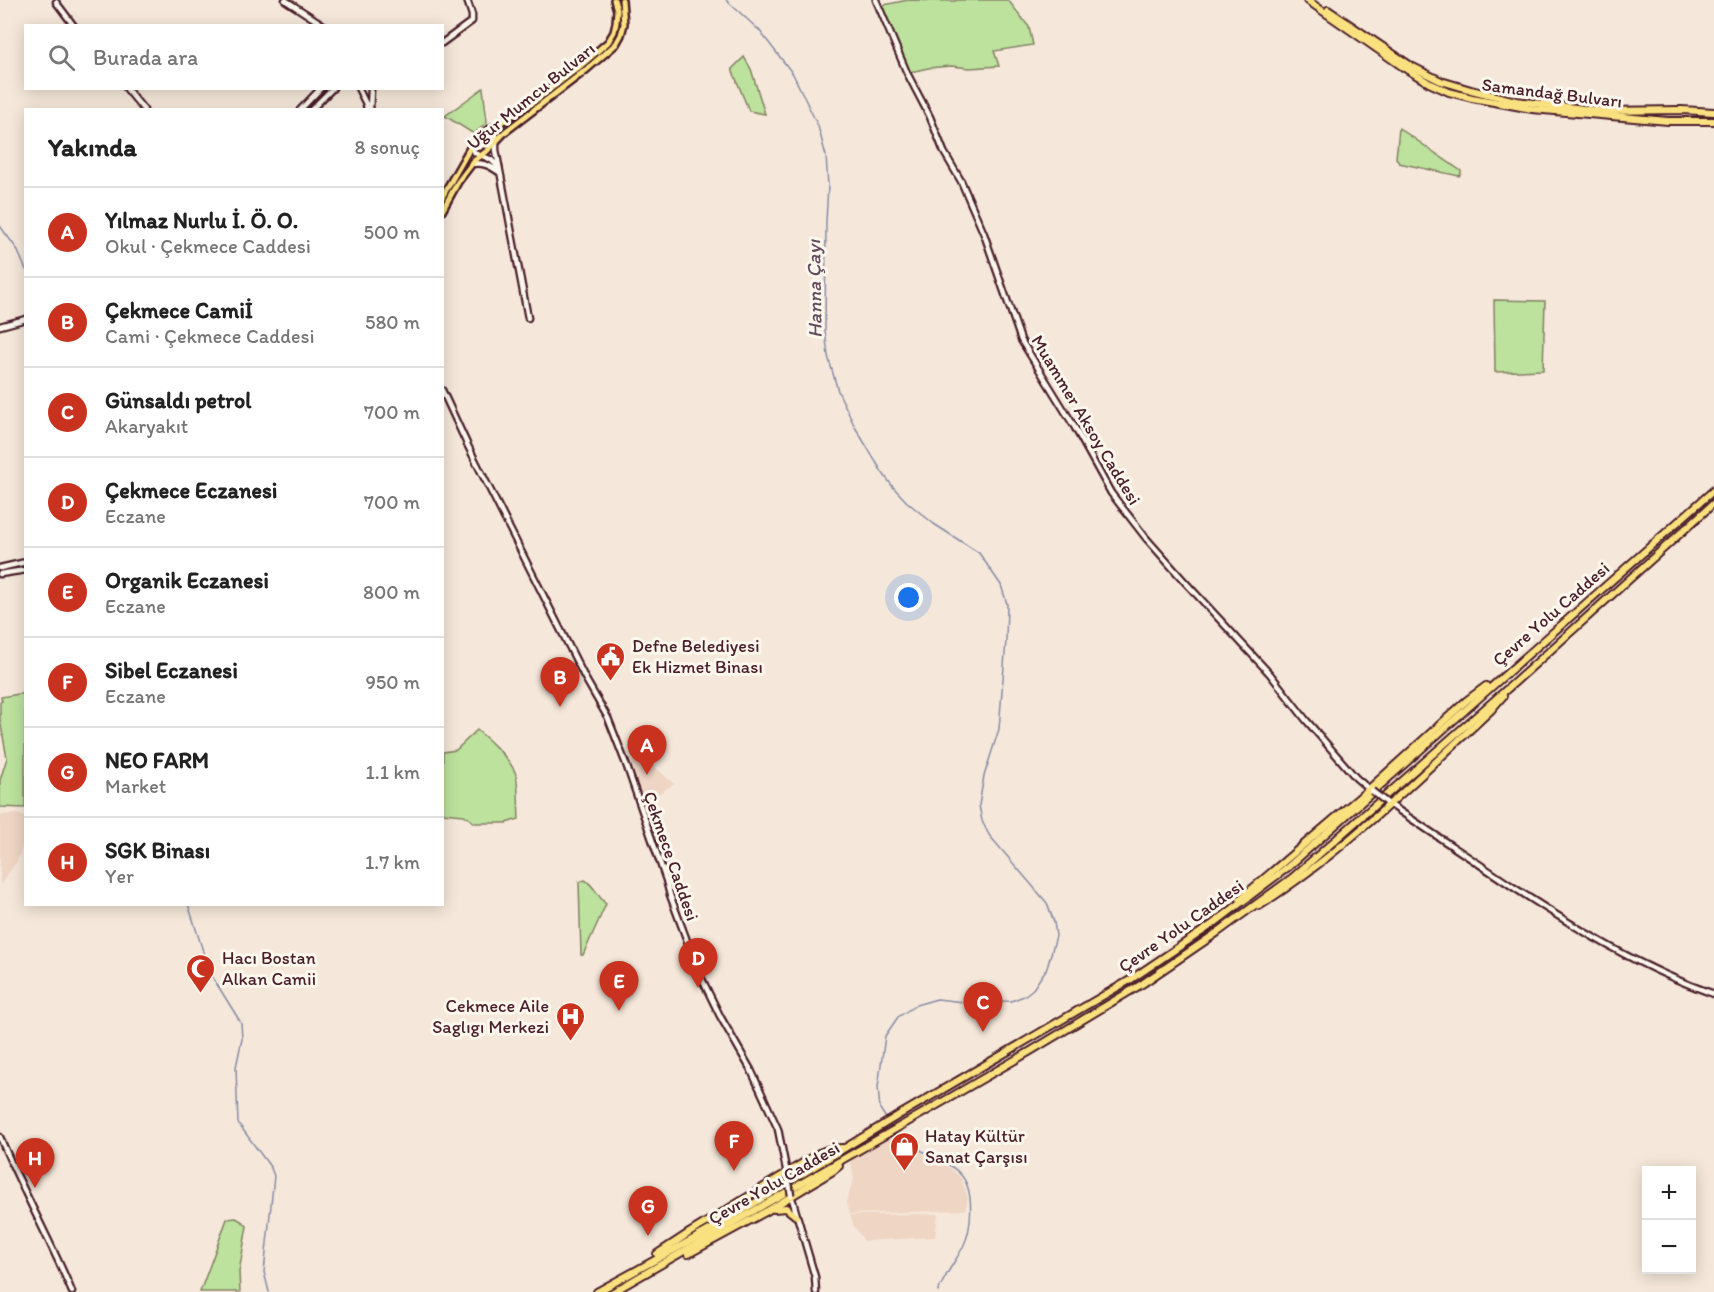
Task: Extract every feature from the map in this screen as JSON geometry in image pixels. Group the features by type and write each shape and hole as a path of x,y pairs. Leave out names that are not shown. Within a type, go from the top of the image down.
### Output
{"highway":[{"name":"Samandağ Bulvarı","path":"1307,0 1402,67 1449,92 1536,110 1668,120 1714,121"},
{"name":"Samandağ Bulvarı","path":"1313,0 1411,66 1441,81 1471,90 1516,101 1593,110 1714,112"},
{"name":"Çevre Yolu Caddesi","path":"597,1292 717,1226 899,1115 1130,981 1213,924 1288,867 1714,490"},
{"name":"Çevre Yolu Caddesi","path":"614,1292 1029,1052 1133,989 1218,932 1292,878 1714,503"},
{"path":"1213,924 1262,879 1370,790 1402,757 1466,702 1523,658"},
{"path":"1218,932 1280,894 1343,844 1491,710 1515,682"},
{"path":"625,1275 819,1153 846,1147"},
{"path":"640,1277 702,1247 767,1211 833,1171 850,1156"},
{"path":"767,1211 786,1208 796,1216"}],"main road":[{"name":"Uğur Mumcu Bulvarı","path":"444,193 479,136 532,103 608,42 616,23 614,0"},
{"name":"Uğur Mumcu Bulvarı","path":"444,207 471,164 495,141 616,44 624,24 622,0"}],"street":[{"path":"285,0 322,24"},
{"path":"444,41 471,21 472,15 467,0"},
{"name":"Muammer Aksoy Caddesi","path":"876,0 907,73 930,117 944,152 961,181 980,225 1021,340 1074,426 1111,493 1146,538 1270,674 1356,778 1370,790 1557,916 1606,945 1691,986 1714,994"},
{"path":"56,2 72,24"},
{"path":"308,15 317,24"},
{"path":"128,90 142,108"},
{"path":"302,108 319,90"},
{"path":"313,108 331,90"},
{"path":"359,90 367,108"},
{"path":"368,108 371,90"},
{"path":"490,128 495,133 528,318"},
{"path":"471,146 476,153 493,160 501,175"},
{"path":"471,164 489,165 501,175"},
{"path":"0,326 24,320"},
{"name":"Çekmece Caddesi","path":"444,394 585,678 608,718 696,965 720,1016 751,1070 778,1129 791,1196 815,1277 816,1292"},
{"path":"0,568 24,562"},
{"path":"0,574 24,570"},
{"path":"0,1137 16,1176 60,1262 69,1290"}],"shaded area":[{"path":"643,756 674,784 640,805 627,766"},
{"path":"18,814 24,817 24,844 17,861 0,885 0,815"},
{"name":"Hatay Kültür Sanat Çarşısı","path":"894,1132 899,1140 949,1167 961,1178 968,1198 965,1210 850,1214 846,1202 854,1179 850,1158"},
{"path":"938,1214 935,1237 864,1241 850,1215"}],"green space":[{"path":"908,0 1008,0 1029,27 1033,45 994,51 999,66 970,68 951,66 907,73 879,6"},
{"path":"744,57 751,69 765,114 749,111 732,69"},
{"path":"483,88 487,122 474,134 445,116"},
{"path":"1399,128 1461,171 1461,174 1459,176 1399,163 1396,158"},
{"path":"1494,300 1545,301 1543,370 1495,372"},
{"path":"24,693 24,808 0,807 0,780 7,758 0,720 1,697"},
{"path":"477,730 503,755 516,776 519,819 506,823 475,823 464,815 444,813 444,752 456,750"},
{"path":"585,880 606,904 581,955 579,882"},
{"path":"236,1218 247,1226 239,1272 240,1292 200,1292 227,1219"}],"waterway":[{"name":"Hanna Çayı","path":"726,0 759,30 793,74 818,126 826,156 828,186 825,330 828,356 838,391 855,427 893,487 934,524 979,553 1001,585 1007,604 999,729 984,776 979,805 982,821 989,835 1047,903 1054,922 1056,936 1047,968 1033,989 1024,996 1011,1001 964,1002 937,999 916,1005 898,1017 885,1036 878,1087 880,1109 888,1121"},
{"path":"0,226 17,249 24,265"},
{"path":"189,906 210,973 241,1023 242,1039 236,1067 238,1123 271,1168 274,1176 264,1272 269,1292"},
{"path":"895,1132 909,1145 954,1168 961,1175 968,1190 971,1210 966,1239 938,1292"}],"place":[{"name":"Defne Belediyesi Ek Hizmet Binası","path":"611,682"},
{"name":"Çekmece Camiİ","path":"560,707"},
{"name":"Yılmaz Nurlu İ. Ö. O.","path":"647,775"},
{"name":"Çekmece Eczanesi","path":"698,988"},
{"name":"Hacı Bostan Alkan Camii","path":"201,994"},
{"name":"Organik Eczanesi","path":"619,1011"},
{"name":"Günsaldı petrol","path":"983,1032"},
{"name":"Cekmece Aile Saglıgı Merkezi","path":"570,1042"},
{"name":"Sibel Eczanesi","path":"734,1171"},
{"name":"Hatay Kültür Sanat Çarşısı","path":"904,1172"},
{"name":"SGK Binası","path":"35,1188"},
{"name":"NEO FARM","path":"648,1236"}]}
